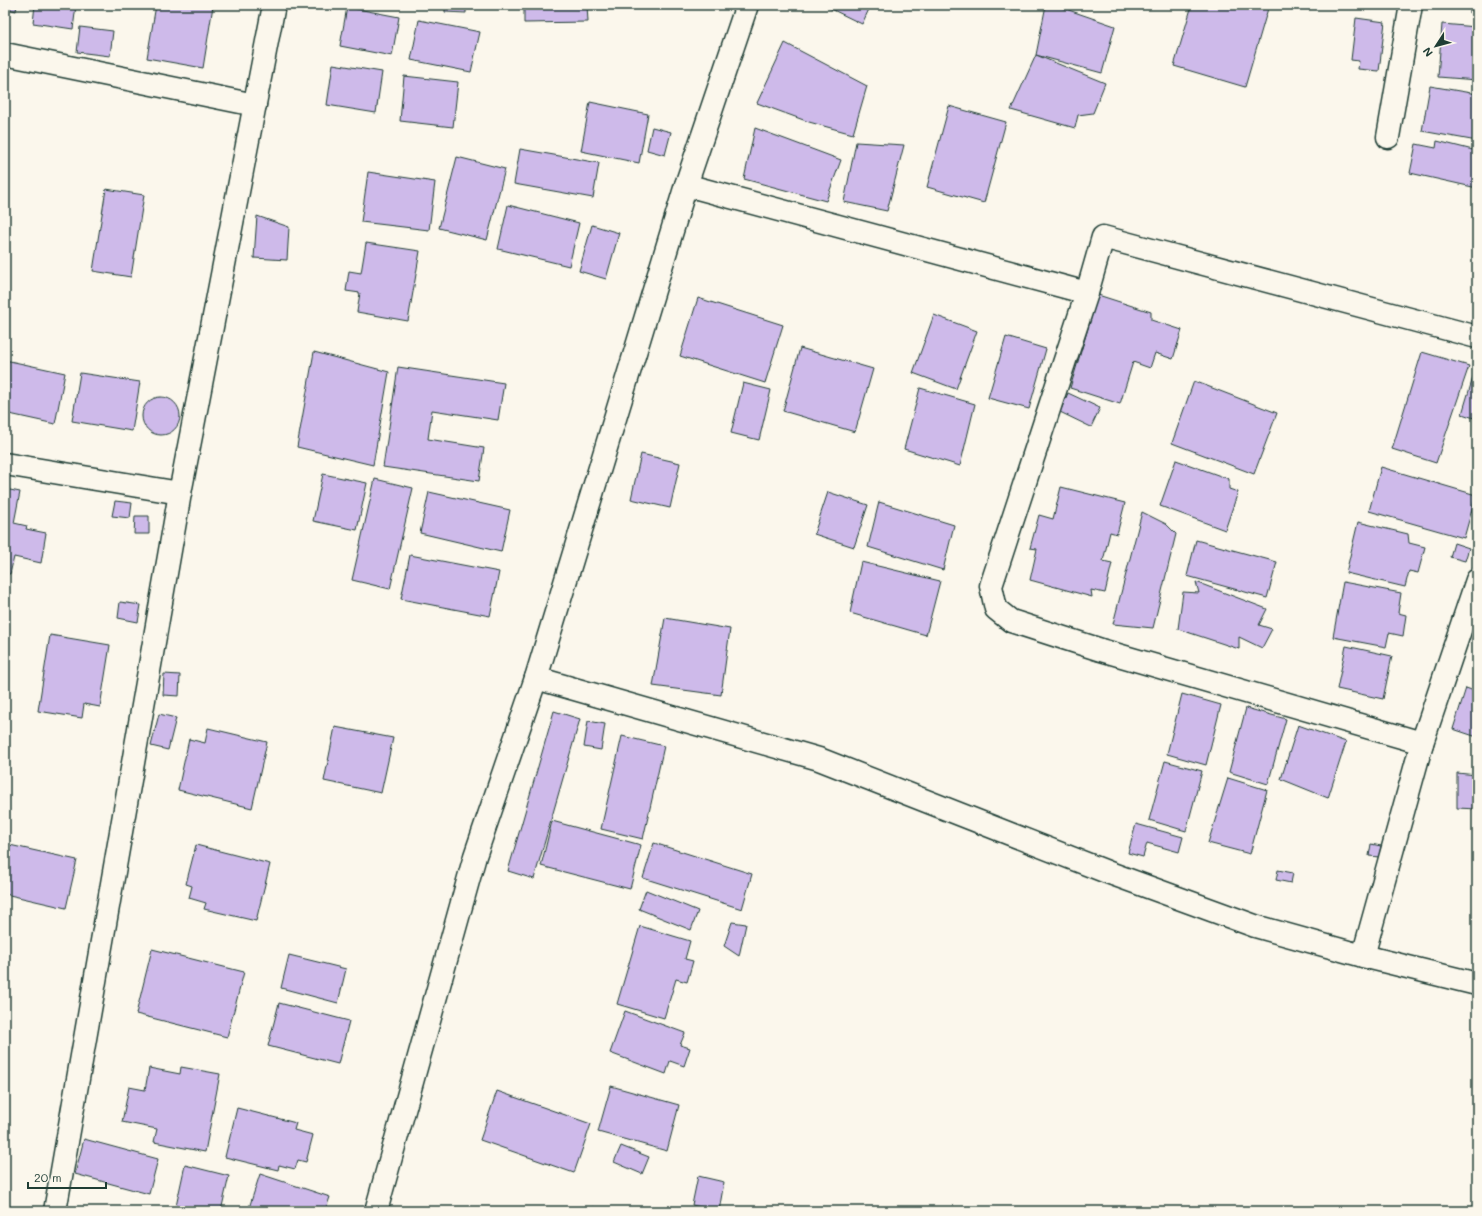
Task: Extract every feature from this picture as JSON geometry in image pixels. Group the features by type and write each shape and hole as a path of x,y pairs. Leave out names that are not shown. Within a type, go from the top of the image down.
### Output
{"street":[{"path":"55,1211 180,493 274,5"},
{"path":"376,1211 475,856 536,678 686,185 747,5"},
{"path":"1388,137 1411,5"},
{"path":"5,54 255,105"},
{"path":"686,185 1087,293"},
{"path":"1422,743 1101,650 1011,621 996,609 991,586 1087,293 1103,237 1477,337"},
{"path":"5,464 180,493"},
{"path":"1363,956 1422,743 1477,580"},
{"path":"536,678 819,759 1107,872 1255,926 1363,956 1477,984"}],"building":[{"path":"5,5 17,5 16,11 5,8"},
{"path":"35,5 76,5 73,29 33,23"},
{"path":"156,5 213,6 203,68 147,58"},
{"path":"445,5 483,5 483,8 466,8 466,13 445,12"},
{"path":"524,5 587,5 588,22 524,23"},
{"path":"823,5 871,5 862,24"},
{"path":"1046,5 1054,5 1115,26 1102,73 1036,55"},
{"path":"1192,5 1269,5 1245,87 1174,66"},
{"path":"1470,5 1477,5 1477,13 1470,13"},
{"path":"347,7 399,17 392,56 340,46"},
{"path":"1356,18 1385,22 1379,71 1358,69 1359,61 1351,60"},
{"path":"419,20 480,32 471,72 411,60"},
{"path":"1442,24 1477,27 1477,80 1438,77"},
{"path":"80,27 113,31 110,56 77,52"},
{"path":"785,43 867,86 853,134 809,122 757,103"},
{"path":"1036,55 1105,83 1093,113 1078,115 1075,128 1011,110"},
{"path":"333,64 382,72 376,113 327,105"},
{"path":"404,76 458,82 453,127 400,121"},
{"path":"1430,86 1477,94 1477,141 1422,131"},
{"path":"590,102 648,114 639,163 581,151"},
{"path":"949,106 1006,122 984,203 927,187"},
{"path":"652,127 671,132 665,155 647,150"},
{"path":"755,128 841,160 826,201 744,179"},
{"path":"1437,141 1477,151 1477,188 1410,173 1416,144 1436,148"},
{"path":"856,142 904,145 887,211 844,202"},
{"path":"520,149 599,163 593,198 514,184"},
{"path":"457,157 505,169 487,240 439,228"},
{"path":"368,172 435,182 429,230 361,222"},
{"path":"106,189 144,195 131,277 93,271"},
{"path":"508,205 579,223 569,266 498,249"},
{"path":"257,216 289,227 287,260 254,258"},
{"path":"592,225 619,233 606,279 579,271"},
{"path":"366,243 420,251 408,321 357,312 360,293 346,291 349,271 361,273"},
{"path":"1098,295 1151,312 1151,320 1182,330 1173,359 1155,353 1150,368 1133,362 1120,404 1070,388"},
{"path":"698,298 783,325 765,383 680,356"},
{"path":"934,315 977,331 956,389 913,373"},
{"path":"1006,337 1046,349 1029,409 988,398"},
{"path":"800,348 873,369 855,432 783,411"},
{"path":"314,352 389,372 373,465 297,447"},
{"path":"1422,352 1469,366 1436,463 1392,449"},
{"path":"5,360 65,373 55,424 5,413"},
{"path":"398,367 504,383 498,420 432,410 428,439 484,448 479,481 383,467"},
{"path":"80,373 140,382 132,431 72,421"},
{"path":"1474,374 1477,375 1477,419 1462,414"},
{"path":"1194,381 1277,413 1254,474 1172,443"},
{"path":"743,383 771,390 759,440 731,433"},
{"path":"920,388 975,404 960,466 904,449"},
{"path":"1068,393 1100,408 1091,427 1060,412"},
{"path":"161,397 174,403 180,416 174,429 161,435 148,429 142,416 148,403"},
{"path":"641,454 680,463 670,508 631,499"},
{"path":"1176,460 1229,479 1229,489 1238,492 1225,530 1160,506"},
{"path":"1381,467 1476,495 1464,538 1369,511"},
{"path":"323,474 367,483 357,530 313,521"},
{"path":"375,479 413,488 390,589 352,580"},
{"path":"1061,487 1125,503 1117,534 1110,532 1103,561 1112,563 1105,593 1091,590 1092,597 1030,580 1037,549 1030,548 1039,515 1053,519"},
{"path":"5,489 20,492 14,523 27,526 26,529 46,533 41,563 14,557 10,574 5,573"},
{"path":"429,492 510,510 501,552 420,533"},
{"path":"828,492 868,505 854,547 814,534"},
{"path":"115,501 132,503 130,518 112,516"},
{"path":"879,502 954,525 943,570 868,547"},
{"path":"1142,512 1166,524 1176,534 1153,628 1113,624"},
{"path":"135,516 149,516 149,534 134,534"},
{"path":"1358,522 1408,534 1409,543 1425,547 1418,573 1409,571 1405,587 1346,573"},
{"path":"1196,540 1277,562 1267,598 1187,576"},
{"path":"1454,543 1469,548 1465,561 1450,557"},
{"path":"410,555 499,572 490,616 401,599"},
{"path":"861,562 940,581 926,635 850,613"},
{"path":"1196,582 1267,609 1259,625 1272,629 1262,648 1239,637 1239,649 1178,629 1183,592 1199,593"},
{"path":"1343,582 1401,593 1398,613 1406,615 1403,636 1389,633 1386,647 1333,637"},
{"path":"120,602 141,605 138,622 118,618"},
{"path":"665,618 730,629 721,695 653,686"},
{"path":"50,635 110,645 100,707 84,704 82,718 38,711"},
{"path":"1346,646 1392,656 1383,699 1337,689"},
{"path":"164,674 180,675 179,696 163,695"},
{"path":"1466,688 1477,692 1477,737 1453,729"},
{"path":"1182,694 1221,705 1206,765 1167,754"},
{"path":"1246,708 1286,719 1268,784 1229,772"},
{"path":"554,711 580,719 534,879 508,871"},
{"path":"159,714 176,718 168,750 151,746"},
{"path":"588,721 605,724 601,750 584,747"},
{"path":"1298,725 1346,742 1328,798 1281,779"},
{"path":"335,727 393,738 381,793 324,781"},
{"path":"208,728 267,742 252,808 178,790 189,739 205,743"},
{"path":"622,736 664,746 643,839 601,829"},
{"path":"1165,761 1202,771 1186,831 1149,820"},
{"path":"1457,773 1477,775 1477,809 1457,808"},
{"path":"1228,778 1267,790 1250,854 1208,843"},
{"path":"552,821 641,845 630,889 541,866"},
{"path":"1136,824 1183,837 1179,852 1147,843 1143,857 1128,853"},
{"path":"654,843 752,874 742,909 643,878"},
{"path":"5,844 77,860 66,908 5,894"},
{"path":"1371,844 1381,846 1379,857 1369,856"},
{"path":"196,845 270,864 256,921 204,909 206,903 189,898 192,886 186,884"},
{"path":"1278,870 1293,873 1291,883 1276,880"},
{"path":"646,890 698,911 691,930 639,909"},
{"path":"732,922 746,924 739,956 724,946"},
{"path":"640,926 690,941 685,959 693,961 687,982 676,979 664,1018 617,1004"},
{"path":"152,949 244,972 227,1037 136,1014"},
{"path":"289,955 346,969 338,1003 281,988"},
{"path":"279,1003 349,1021 338,1064 268,1046"},
{"path":"625,1011 685,1033 680,1045 690,1048 684,1066 670,1061 666,1074 610,1053"},
{"path":"181,1067 220,1074 205,1152 154,1142 157,1129 122,1122 129,1087 145,1090 149,1068 180,1074"},
{"path":"611,1086 679,1105 667,1151 598,1132"},
{"path":"497,1091 591,1124 574,1173 480,1140"},
{"path":"237,1108 296,1123 294,1130 313,1135 306,1162 298,1160 295,1169 279,1165 278,1170 225,1157"},
{"path":"84,1139 158,1159 149,1194 75,1174"},
{"path":"621,1146 649,1157 642,1174 614,1162"},
{"path":"185,1165 229,1176 221,1211 175,1211"},
{"path":"260,1174 330,1197 325,1211 248,1211"},
{"path":"698,1176 724,1182 719,1211 692,1205"},
{"path":"593,1207 606,1211 592,1211"}]}
